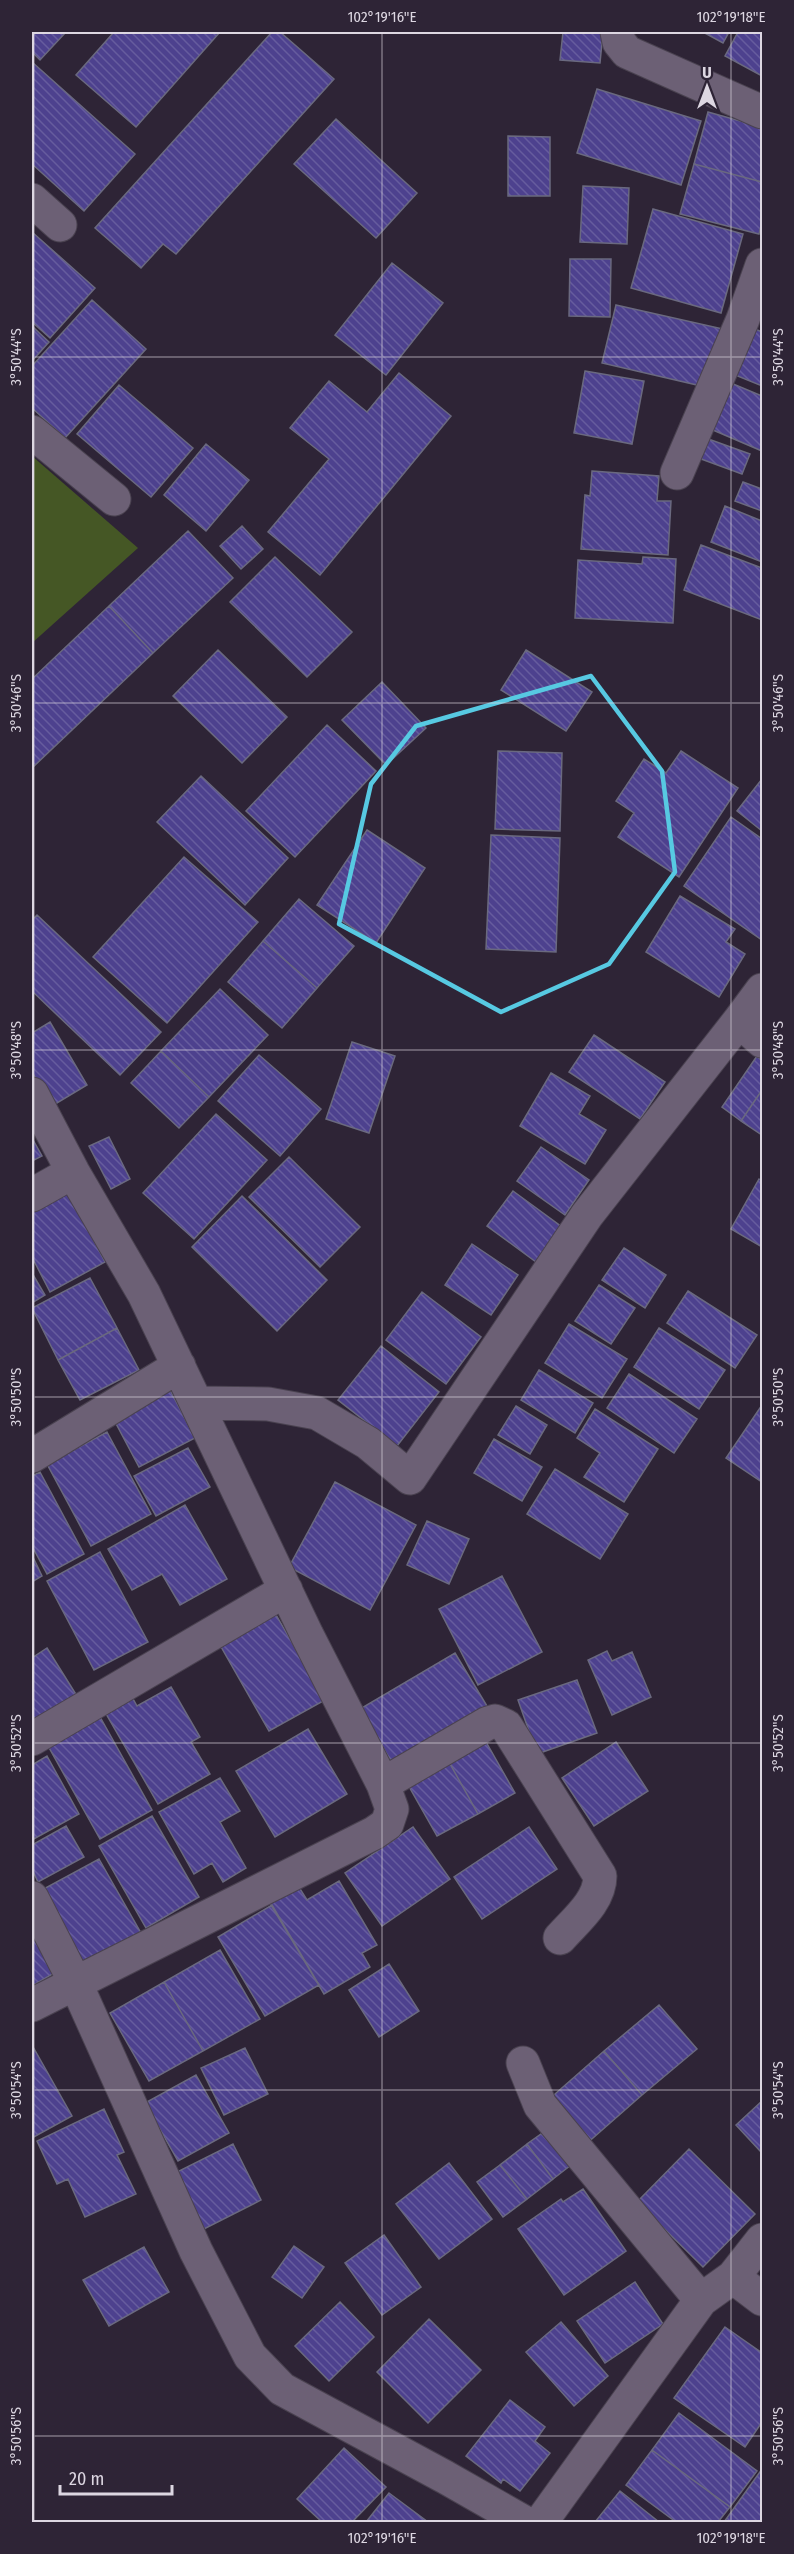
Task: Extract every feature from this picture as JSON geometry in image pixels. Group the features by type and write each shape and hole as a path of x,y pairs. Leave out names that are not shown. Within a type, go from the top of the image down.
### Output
{"street":[{"path":"617,32 619,42 627,52 762,112"},
{"path":"32,200 60,225"},
{"path":"677,473 743,319 762,264"},
{"path":"32,432 114,499"},
{"path":"196,1403 268,1404 317,1413 368,1443 410,1478 587,1215 751,1031 762,990"},
{"path":"32,1094 73,1172 144,1294 286,1590 383,1784 392,1809 387,1824 374,1833 32,2006"},
{"path":"32,1195 73,1172"},
{"path":"32,1455 179,1366"},
{"path":"32,1739 286,1590"},
{"path":"383,1784 488,1723 495,1721 506,1726 600,1875 600,1886 593,1900 560,1938"},
{"path":"32,1898 76,1984 196,2251 250,2356 282,2389 445,2477 524,2523"},
{"path":"523,2063 540,2105 701,2300"},
{"path":"541,2523 701,2300 733,2277 762,2240"},
{"path":"733,2277 762,2299"}],"highlighted area":[{"path":"591,676 662,771 675,872 609,964 501,1012 339,924 371,784 416,726"}],"green space":[{"path":"32,456 138,548 32,643"}],"building":[{"path":"32,32 66,32 40,60 32,52"},
{"path":"114,32 220,32 136,127 76,75"},
{"path":"272,32 280,32 334,79 176,254 163,244 141,268 95,228"},
{"path":"563,32 603,32 600,63 560,60"},
{"path":"703,32 729,32 723,43"},
{"path":"738,32 762,32 762,76 725,56"},
{"path":"32,62 135,154 84,211 32,164"},
{"path":"597,89 701,121 681,185 577,153"},
{"path":"708,112 762,127 762,182 694,164"},
{"path":"336,119 417,193 376,238 294,164"},
{"path":"508,136 550,137 550,196 508,196"},
{"path":"694,164 762,182 762,222 759,234 680,214"},
{"path":"583,186 629,188 627,244 580,242"},
{"path":"653,209 743,234 721,313 631,288"},
{"path":"32,232 95,288 50,338 32,322"},
{"path":"570,259 611,259 610,317 569,316"},
{"path":"392,263 443,303 386,375 335,335"},
{"path":"92,300 146,349 65,438 32,408 32,366"},
{"path":"616,305 723,329 710,388 602,363"},
{"path":"746,325 762,332 762,386 728,372"},
{"path":"32,326 49,342 32,361"},
{"path":"585,371 644,381 632,444 574,433"},
{"path":"399,373 451,416 320,575 268,532 329,459 290,428 329,381 367,412"},
{"path":"726,381 762,396 762,451 706,427"},
{"path":"119,385 193,448 151,497 77,434"},
{"path":"700,436 750,454 742,474 693,456"},
{"path":"206,444 249,480 206,531 164,495"},
{"path":"592,471 659,476 657,501 671,501 668,555 581,549 585,495 590,496"},
{"path":"743,482 762,489 762,511 735,501"},
{"path":"725,506 762,521 762,562 711,542"},
{"path":"242,526 263,549 241,569 220,546"},
{"path":"188,531 233,578 153,653 109,606"},
{"path":"701,545 762,568 762,620 684,590"},
{"path":"275,557 352,632 307,677 230,602"},
{"path":"643,557 676,559 673,623 575,618 578,560 642,564"},
{"path":"109,606 153,653 32,768 32,679"},
{"path":"218,650 287,717 242,763 173,696"},
{"path":"526,650 592,692 566,731 501,690"},
{"path":"382,682 426,728 386,765 342,720"},
{"path":"327,725 376,771 295,857 246,811"},
{"path":"498,751 562,753 560,831 495,829"},
{"path":"681,751 738,788 679,877 618,837 634,813 616,801 644,759 666,773"},
{"path":"201,776 288,858 245,905 157,822"},
{"path":"762,779 762,831 737,811"},
{"path":"731,817 762,839 762,940 684,886"},
{"path":"367,830 425,868 376,943 317,905"},
{"path":"491,835 560,838 556,952 486,949"},
{"path":"184,857 258,922 167,1023 93,957"},
{"path":"680,896 735,929 726,942 745,954 719,997 646,952"},
{"path":"299,899 354,946 317,988 263,941"},
{"path":"37,915 161,1032 120,1075 32,991 32,920"},
{"path":"263,941 317,988 282,1028 228,982"},
{"path":"220,989 268,1035 209,1097 161,1051"},
{"path":"50,1022 87,1085 52,1106 32,1072 32,1033"},
{"path":"594,1035 665,1082 640,1119 569,1072"},
{"path":"352,1042 395,1056 369,1133 326,1119"},
{"path":"161,1051 209,1097 179,1128 131,1083"},
{"path":"259,1055 321,1109 280,1156 218,1101"},
{"path":"757,1056 762,1061 762,1090 741,1121 722,1107"},
{"path":"551,1073 590,1096 579,1114 606,1130 585,1164 520,1126"},
{"path":"762,1090 762,1135 741,1121"},
{"path":"216,1114 267,1160 194,1239 143,1193"},
{"path":"109,1137 130,1179 111,1189 89,1146"},
{"path":"32,1138 42,1156 32,1161"},
{"path":"541,1147 589,1180 565,1215 517,1181"},
{"path":"289,1157 360,1227 320,1267 249,1197"},
{"path":"759,1179 762,1181 762,1247 731,1229"},
{"path":"66,1187 105,1262 50,1292 32,1257 32,1205"},
{"path":"513,1191 562,1227 536,1262 487,1226"},
{"path":"242,1196 327,1280 277,1331 192,1247"},
{"path":"472,1244 518,1275 491,1315 445,1285"},
{"path":"624,1248 666,1275 645,1308 602,1280"},
{"path":"32,1273 45,1295 32,1303"},
{"path":"90,1278 117,1328 58,1360 32,1308"},
{"path":"599,1285 635,1308 611,1344 575,1321"},
{"path":"688,1291 757,1335 735,1368 667,1323"},
{"path":"422,1292 481,1337 446,1384 386,1340"},
{"path":"569,1324 627,1359 602,1398 545,1363"},
{"path":"117,1328 139,1370 80,1400 58,1360"},
{"path":"659,1328 725,1370 699,1409 634,1367"},
{"path":"381,1346 439,1392 397,1446 338,1400"},
{"path":"539,1370 593,1403 575,1433 521,1400"},
{"path":"629,1374 697,1419 674,1453 607,1408"},
{"path":"168,1386 195,1438 139,1467 112,1416"},
{"path":"762,1405 762,1482 726,1458"},
{"path":"516,1406 547,1425 530,1454 498,1435"},
{"path":"595,1409 658,1449 624,1502 584,1477 600,1453 577,1438"},
{"path":"107,1432 151,1514 91,1546 47,1464"},
{"path":"494,1439 542,1467 522,1501 474,1473"},
{"path":"188,1448 210,1487 156,1516 134,1476"},
{"path":"555,1469 628,1514 600,1559 527,1514"},
{"path":"40,1472 84,1554 47,1574 32,1546 32,1476"},
{"path":"335,1482 416,1525 370,1610 289,1567"},
{"path":"185,1505 227,1579 180,1605 162,1574 132,1590 108,1549"},
{"path":"427,1521 469,1539 449,1584 407,1565"},
{"path":"100,1552 148,1642 94,1670 47,1581"},
{"path":"32,1555 42,1576 32,1582"},
{"path":"502,1576 542,1652 478,1685 439,1609"},
{"path":"275,1613 325,1700 269,1731 220,1645"},
{"path":"47,1648 77,1696 32,1723 32,1658"},
{"path":"607,1651 612,1661 632,1652 651,1697 612,1715 588,1660"},
{"path":"455,1653 490,1711 394,1766 360,1709"},
{"path":"577,1680 597,1733 537,1754 518,1700"},
{"path":"171,1687 200,1737 191,1742 210,1774 158,1804 105,1712 132,1697 137,1706"},
{"path":"99,1715 152,1810 100,1839 47,1744"},
{"path":"308,1729 347,1794 275,1837 236,1771"},
{"path":"481,1733 515,1793 478,1814 444,1753"},
{"path":"616,1742 648,1791 594,1826 562,1778"},
{"path":"444,1753 478,1814 437,1836 403,1776"},
{"path":"47,1756 79,1814 32,1840 32,1765"},
{"path":"220,1778 240,1811 220,1822 246,1868 223,1882 212,1863 194,1874 159,1812"},
{"path":"152,1816 199,1897 146,1928 99,1846"},
{"path":"66,1826 84,1857 38,1882 32,1869 32,1845"},
{"path":"413,1827 450,1879 382,1926 345,1873"},
{"path":"529,1827 557,1869 482,1919 454,1877"},
{"path":"99,1859 141,1933 81,1967 38,1892"},
{"path":"339,1881 377,1945 362,1953 370,1967 324,1994 268,1900 297,1884 307,1900"},
{"path":"272,1905 319,1985 265,2016 218,1937"},
{"path":"32,1929 56,1972 32,1986"},
{"path":"220,1950 260,2019 203,2051 164,1982"},
{"path":"389,1964 419,2011 379,2037 349,1990"},
{"path":"164,1982 203,2051 149,2081 110,2013"},
{"path":"659,2005 697,2049 642,2095 604,2051"},
{"path":"32,2045 72,2116 32,2138"},
{"path":"245,2048 268,2094 224,2115 201,2068"},
{"path":"604,2051 642,2095 585,2145 547,2101"},
{"path":"196,2075 229,2133 178,2161 145,2103"},
{"path":"762,2101 762,2153 736,2125"},
{"path":"104,2109 124,2152 117,2155 136,2194 85,2217 68,2179 57,2184 37,2141"},
{"path":"548,2129 575,2162 553,2179 527,2144"},
{"path":"233,2144 261,2200 198,2232 169,2176"},
{"path":"527,2144 553,2179 527,2199 500,2165"},
{"path":"689,2149 755,2214 703,2267 637,2202"},
{"path":"449,2163 492,2219 439,2259 396,2204"},
{"path":"500,2165 527,2199 503,2217 477,2182"},
{"path":"583,2189 626,2251 564,2295 518,2229 561,2199 563,2202"},
{"path":"384,2235 421,2287 382,2315 345,2263"},
{"path":"294,2246 324,2267 302,2298 272,2277"},
{"path":"144,2247 169,2292 109,2326 83,2280"},
{"path":"635,2282 663,2324 605,2363 577,2321"},
{"path":"340,2302 374,2337 329,2381 295,2346"},
{"path":"429,2319 481,2370 428,2423 377,2372"},
{"path":"561,2322 608,2376 574,2406 526,2352"},
{"path":"725,2327 762,2353 762,2422 745,2447 674,2398"},
{"path":"510,2400 545,2427 535,2441 550,2453 520,2491 503,2479 501,2483 466,2456"},
{"path":"679,2413 757,2471 730,2507 652,2450"},
{"path":"344,2448 386,2487 352,2522 322,2522 297,2499"},
{"path":"652,2450 730,2507 718,2522 676,2522 626,2485"},
{"path":"762,2469 762,2522 724,2522"},
{"path":"620,2491 659,2522 595,2522"},
{"path":"389,2493 428,2522 366,2522"}]}
